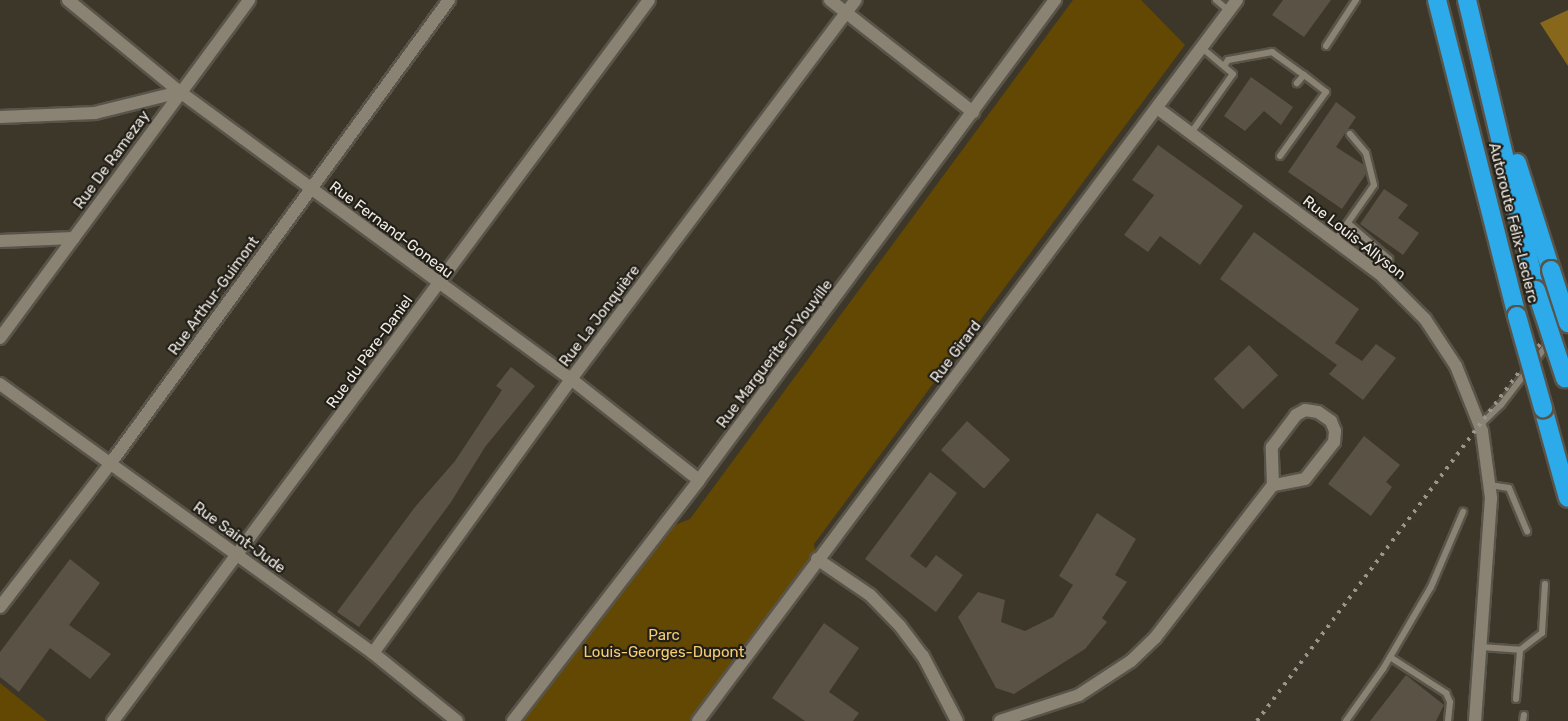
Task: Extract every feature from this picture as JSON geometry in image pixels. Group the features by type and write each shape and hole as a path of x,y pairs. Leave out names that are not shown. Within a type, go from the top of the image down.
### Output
{"highway":[{"name":"Autoroute Félix-Leclerc","path":"1437,0 1517,316 1546,404"},
{"name":"Autoroute Félix-Leclerc","path":"1467,0 1484,59 1536,290 1567,382"},
{"path":"1484,59 1568,323"},
{"path":"1546,404 1568,450"},
{"path":"1546,404 1568,498"}],"street":[{"name":"Rue De Ramezay","path":"0,338 249,0"},
{"name":"Rue Arthur-Guimont","path":"0,607 110,464 449,0"},
{"name":"Rue du Père-Daniel","path":"113,721 238,557 649,0"},
{"path":"830,0 973,112"},
{"name":"Rue La Jonquière","path":"373,653 571,379 856,0"},
{"name":"Rue Marguerite-D'Youville","path":"513,721 699,480 1055,0"},
{"name":"Rue Girard","path":"698,721 1237,0"},
{"name":"Rue Fernand-Goneau","path":"72,1 180,93 438,285 571,379 699,480"},
{"path":"0,117 95,113 180,93"},
{"name":"Rue Louis-Allyson","path":"1157,108 1379,274 1411,303 1443,343 1465,384 1480,425 1490,485 1475,721"},
{"path":"0,241 74,238"},
{"name":"Rue Saint-Jude","path":"0,384 373,653 457,721"},
{"path":"1000,721 1079,695 1131,661 1155,638 1273,485 1272,447 1299,413 1318,412 1335,428 1332,445 1305,479 1273,485"},
{"path":"817,559 870,595 900,626 923,656 957,721"}],"lane":[{"path":"1216,0 1229,10"},
{"path":"1326,46 1356,0"},
{"path":"1190,134 1233,74 1202,48"},
{"path":"1224,66 1228,60 1272,52 1326,92 1280,156"},
{"path":"1297,83 1304,75"},
{"path":"1335,241 1374,185 1366,153 1350,134"},
{"path":"1348,223 1389,259 1379,274"},
{"path":"1480,425 1501,405 1568,318"},
{"path":"1490,485 1509,488 1527,531"},
{"path":"1346,721 1390,657 1431,587 1463,512"},
{"path":"1481,647 1520,650 1542,633 1545,584"},
{"path":"1516,699 1520,650"},
{"path":"1390,657 1446,693 1450,702 1448,721"}],"green space":[{"name":"Parc Louis-Georges-Dupont","path":"1073,0 1141,0 1185,45 814,544 817,559 701,721 512,721 652,534 690,519"},
{"path":"0,683 47,721 0,721"}],"shaded area":[{"path":"1568,10 1568,66 1540,23"}],"building":[{"path":"1283,0 1331,0 1304,37 1272,15"},
{"path":"1251,77 1293,107 1281,125 1264,111 1245,131 1224,116"},
{"path":"1336,102 1356,117 1336,147 1364,165 1366,174 1342,209 1288,172"},
{"path":"1158,145 1243,206 1200,265 1160,236 1148,252 1124,235 1154,195 1132,180"},
{"path":"1384,189 1408,205 1398,218 1419,233 1403,255 1360,224"},
{"path":"1254,232 1359,309 1335,343 1362,361 1376,344 1396,358 1363,400 1329,374 1337,365 1220,279"},
{"path":"1249,345 1278,375 1243,409 1214,379"},
{"path":"511,367 535,386 485,447 451,502 359,627 337,612 415,507 455,461 502,390 496,386"},
{"path":"967,421 1010,460 984,489 941,450"},
{"path":"1364,436 1400,465 1386,482 1392,487 1371,516 1328,484"},
{"path":"930,472 957,493 910,556 926,568 936,555 963,575 936,612 865,559"},
{"path":"1097,513 1136,539 1115,575 1127,582 1102,618 1107,622 1085,649 1014,694 996,688 958,617 978,592 1005,600 1001,622 1025,631 1053,617 1073,585 1059,576"},
{"path":"70,559 100,583 69,625 111,654 90,679 50,648 19,692 0,677 0,652"},
{"path":"824,623 859,648 829,692 859,713 853,721 805,721 772,698"},
{"path":"1406,675 1444,705 1436,721 1370,721"}],"railway":[{"path":"1257,721 1568,307"}]}
